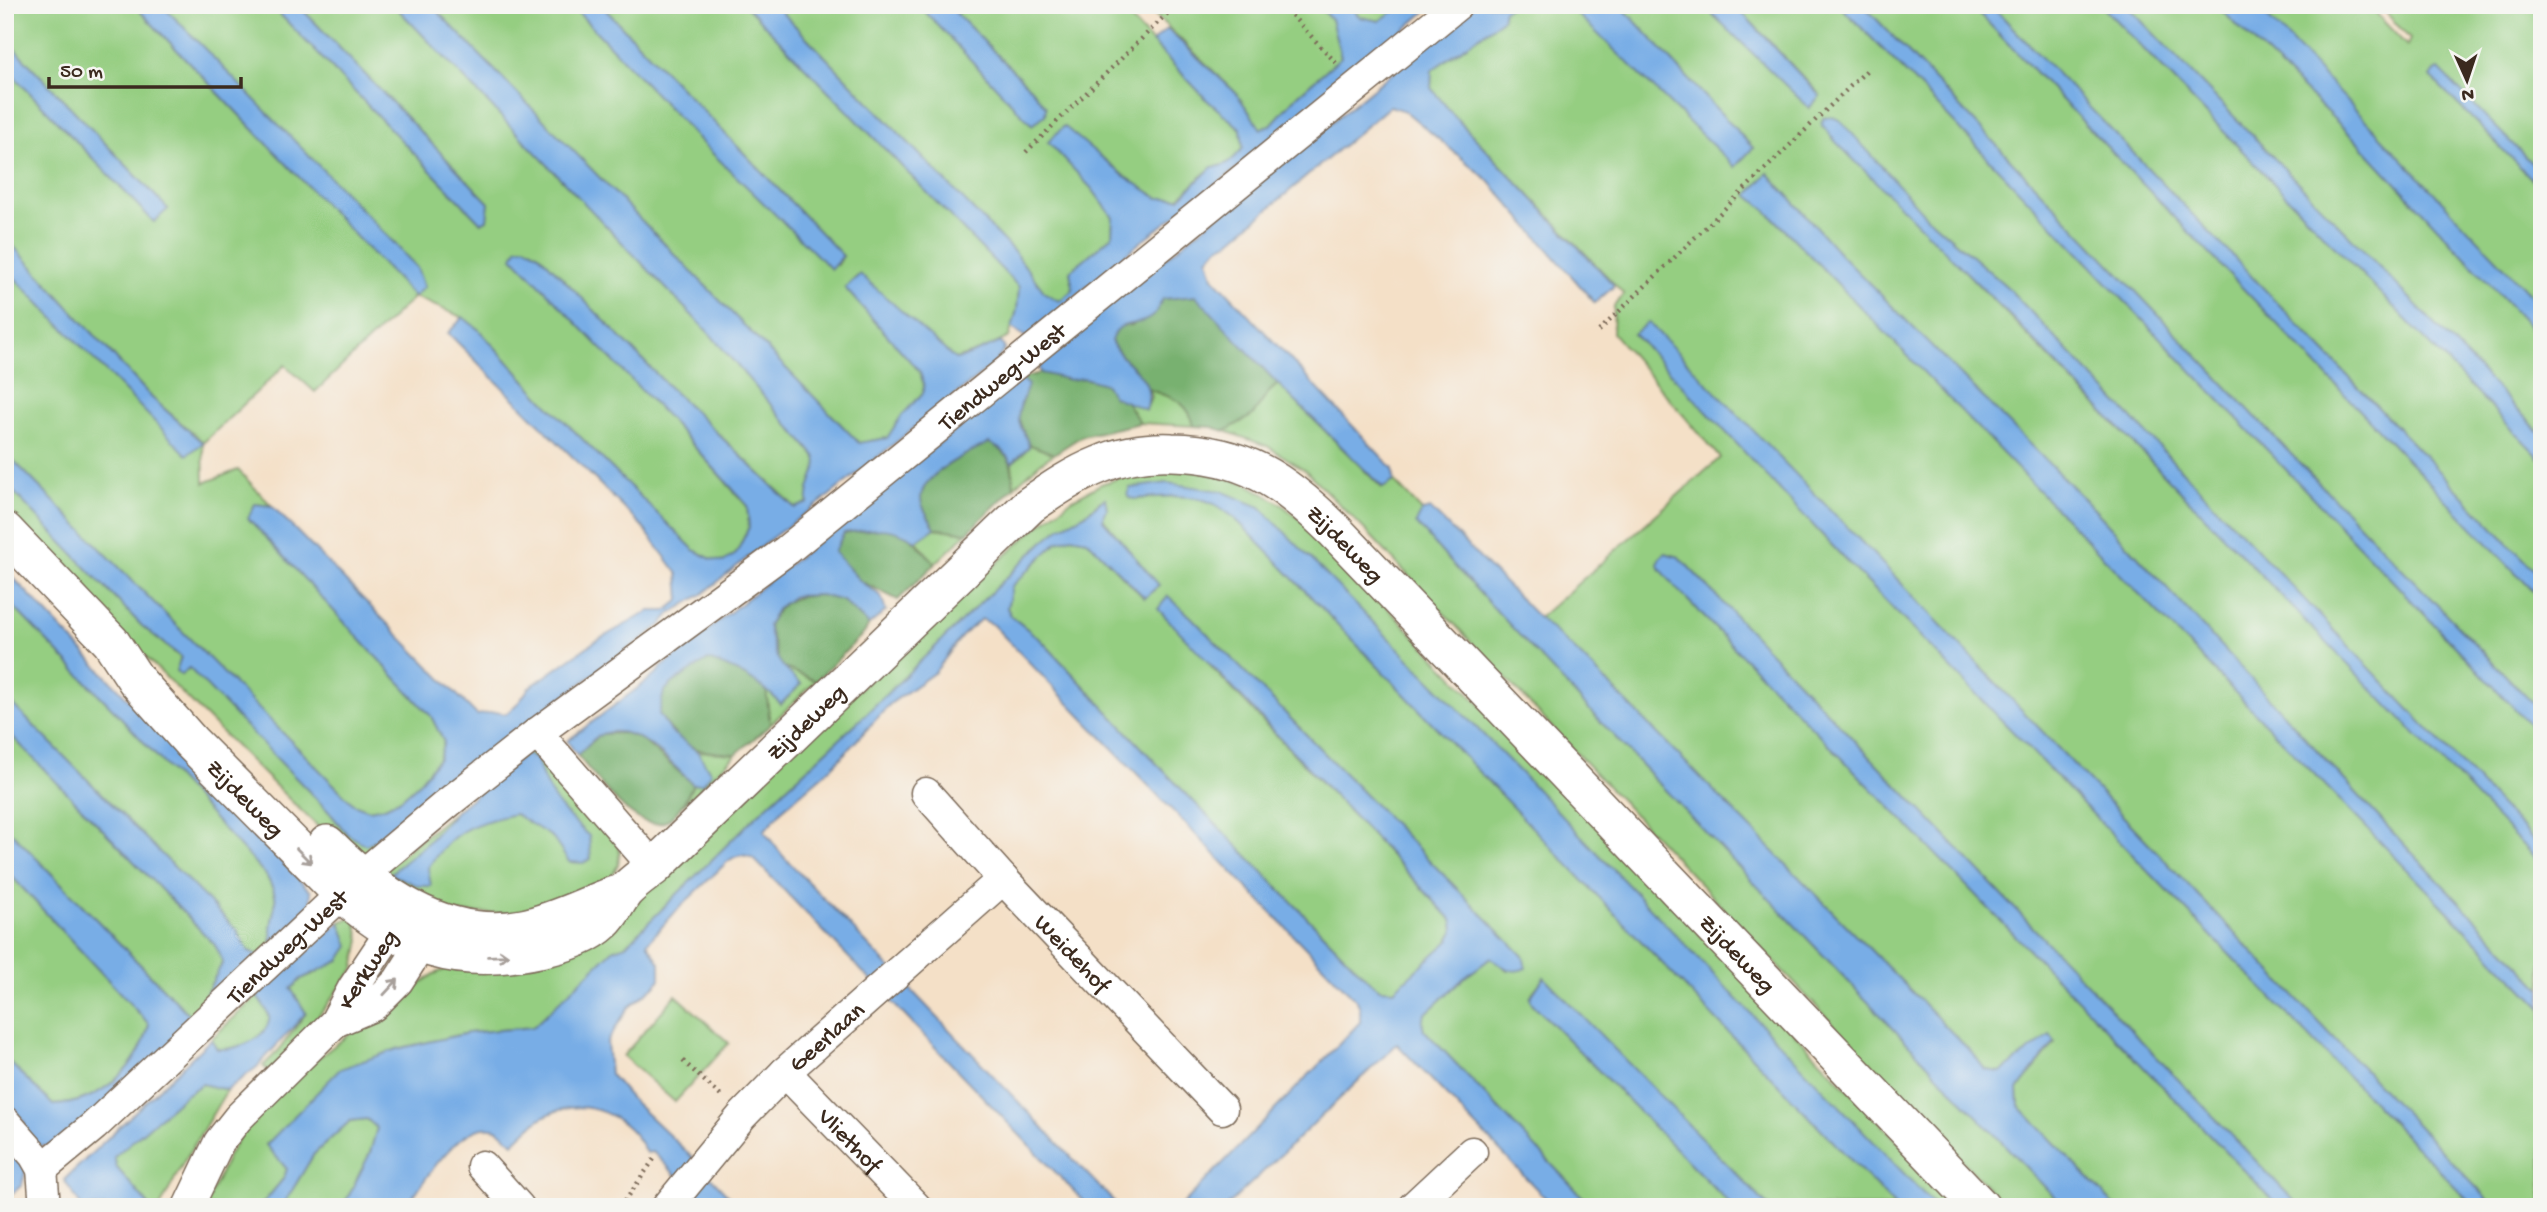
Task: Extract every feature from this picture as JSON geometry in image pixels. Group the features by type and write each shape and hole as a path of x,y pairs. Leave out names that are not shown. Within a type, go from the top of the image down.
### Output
{"main road":[{"name":"Zijdeweg","path":"5,531 111,642 136,680 191,742 351,885 369,917 412,930 448,954 507,956 568,942 605,921 625,891 654,867 1030,505 1069,479 1101,464 1146,451 1202,452 1237,461 1303,499 1334,530 1981,1207"}],"street":[{"name":"Tiendweg-West","path":"31,1147 94,1126 351,885 537,733 787,550 1457,5"},
{"path":"537,733 654,867"},
{"name":"Weidehof","path":"926,793 1003,879 1222,1109"},
{"name":"Geerlaan","path":"676,1196 742,1116 785,1072 1003,879"},
{"name":"Kerkweg","path":"188,1207 219,1142 238,1118 335,1022 353,988 412,930"},
{"name":"Vliethof","path":"785,1072 916,1207"},
{"path":"31,1147 38,1204"},
{"path":"1413,1207 1472,1152"},
{"path":"482,1166 519,1207"}],"path":[{"path":"1026,152 1175,5"},
{"path":"1282,5 1333,58 1356,87"},
{"path":"1599,331 1867,70"},
{"path":"683,1061 742,1116"},
{"path":"621,1207 654,1159"}],"green space":[{"path":"5,5 134,5 414,297 315,392 285,365 203,443 204,483 238,470 272,506 255,504 249,519 431,716 444,742 439,758 418,784 401,799 385,807 369,810 353,804 5,452 5,268 187,454 203,442 152,398 5,237 5,67 153,221 168,209 5,39"},
{"path":"162,5 271,5 481,223 489,203 298,5 394,5 710,334 816,457 818,465 808,503 796,508 669,387 539,254 525,246 673,423 747,506 749,527 736,554 723,562 694,550 543,400 479,330 462,317 414,297 417,268"},
{"path":"431,5 571,5 707,148 837,265 843,256 601,5 745,5 1019,287 1017,310 1009,337 955,359 859,275 845,288 920,372 924,386 923,392 887,438 859,443"},
{"path":"775,5 919,5 1032,125 1032,90 948,5 1117,5 1207,100 1241,129 1243,148 1230,162 1212,167 1179,198 1158,198 1123,175 1063,126 1092,189 1113,217 1112,236 1070,271 1073,290 1059,302 1045,293 1016,254"},
{"path":"1145,5 1317,5 1331,19 1341,57 1298,95 1271,125 1260,129 1236,93"},
{"path":"1348,5 1403,5 1379,21 1360,17"},
{"path":"1513,5 1571,7 1735,166 1753,148 1620,5 1703,5 1809,107 1820,95 1735,5 1839,5 2542,737 2542,849 2007,287 1822,125 2542,865 2542,989 2396,836 2095,510 1841,255 1768,173 1748,195 1765,209 2542,1008 2542,1207 2495,1207 1877,558 1648,323 1634,334 1842,556 2475,1207 2300,1207 1679,557 1665,553 1678,590 2280,1207 2116,1207 2019,1106 2018,1089 2055,1043 2050,1036 2001,1072 1985,1070 1975,1056 1578,653 1539,618 1720,458 1613,333 1614,306 1624,294 1455,117 1431,88 1432,70 1502,20 1504,10"},
{"path":"1863,5 1971,5 2542,600 2542,713 2285,448"},
{"path":"1991,5 2101,5 2542,460 2542,578"},
{"path":"2126,5 2216,5 2359,143 2542,340 2542,435"},
{"path":"2255,5 2368,5 2407,46 2410,39 2379,5 2531,5 2542,16 2542,174 2502,134 2431,77 2542,189 2542,307"},
{"path":"1197,296 1278,384 1268,393 1253,415 1225,431 1194,426 1183,405 1148,389 1141,376 1111,341 1114,330 1119,326 1133,325 1163,299"},
{"path":"1041,373 1070,380 1084,378 1105,384 1114,397 1125,400 1140,423 1082,436 1054,454 1028,444 1017,414 1023,400 1020,378"},
{"path":"1278,384 1382,488 1394,481 1422,511 1417,523 1445,556 2064,1207 2006,1207 1370,535 1305,470 1267,446 1225,431 1253,415 1268,393"},
{"path":"1148,389 1183,405 1194,426 1140,423 1125,400 1146,410 1151,396"},
{"path":"989,442 1009,460 1014,487 967,533 935,528 922,505 923,489 938,472"},
{"path":"1028,444 1054,454 1014,487 1012,463 1024,453"},
{"path":"1193,470 1245,483 1280,503 1315,532 1961,1207 1936,1207 1260,507 1167,483 1135,499 1171,496 1199,499 1216,505 1241,524 1896,1207 1769,1207 1544,978 1532,993 1532,1003 1733,1207 1592,1207 1424,1030 1422,1022 1425,1014 1464,978 1492,957 1508,971 1523,956 1191,617 1168,597 1212,668 1453,921 1454,931 1449,941 1394,990 1380,989 1370,982 1156,763 1041,640 1011,616 1007,608 1012,586 1057,542 1071,537 1087,540 1144,598 1159,586 1103,519 1104,513 1099,502 1044,541 863,717 753,819 626,945 533,1027 468,1033 397,1049 266,1144 287,1168 284,1178 260,1207 205,1207 228,1156 245,1127 300,1072 352,1032 434,974 457,965 531,962 859,689 1030,533 1071,500 1101,484 1141,471"},
{"path":"5,483 142,626 181,658 177,671 181,675 189,667 347,834 386,836 495,743 515,732 372,860 349,856 93,605 5,514"},
{"path":"885,528 908,537 919,545 935,564 898,600 860,581 834,552 844,533"},
{"path":"935,528 967,533 935,564 917,541"},
{"path":"821,595 843,601 869,625 816,681 780,666 768,625 779,609 789,601 803,596"},
{"path":"5,598 116,712 266,875 276,902 271,928 273,951 264,959 248,951 237,930 5,697"},
{"path":"708,659 739,671 766,688 770,725 736,754 691,747 676,735 659,714 663,691"},
{"path":"780,666 816,681 770,725 766,688 781,704 801,684"},
{"path":"5,729 215,945 223,962 204,997 205,1015 198,1024 5,826"},
{"path":"625,733 641,739 693,784 678,811 664,822 652,823 628,811 604,788 577,755 601,734"},
{"path":"533,748 612,832 620,852 618,865 609,881 538,913 442,913 383,870"},
{"path":"697,751 736,754 684,804 693,784 702,784 710,774"},
{"path":"5,869 149,1024 137,1055 127,1069 101,1091 86,1098 53,1105 5,1058"},
{"path":"355,916 360,940 354,969 305,1034 270,1072 263,1066 279,1050 306,1013 291,989 349,946 340,922"},
{"path":"676,995 729,1043 675,1102 623,1056"},
{"path":"257,996 269,1015 266,1028 247,1043 217,1049 211,1039"},
{"path":"202,1084 227,1090 160,1207 150,1207 117,1168 114,1157 184,1096"},
{"path":"367,1119 377,1128 370,1153 343,1207 282,1207 314,1154 350,1121"}],"water":[{"path":"134,5 162,5 396,245 417,268 424,287 414,297"},
{"path":"271,5 298,5 489,203 487,220 481,223"},
{"path":"394,5 431,5 859,443 887,438 902,415 923,393 924,386 920,372 845,288 860,274 955,359 1001,342 1005,349 994,364 820,503 704,593 670,614 661,625 492,747 408,820 366,845 347,834 330,813 189,668 181,675 176,671 181,657 142,626 5,483 5,452 353,804 369,810 385,807 401,799 418,784 439,758 444,742 431,716 248,518 255,504 272,506 477,715 496,712 506,714 529,688 594,642 650,611 666,611 680,600 678,574 641,525 448,333 463,317 479,330 543,400 694,550 723,562 736,554 749,527 747,505 673,423 513,257 517,248 525,246 539,254 669,387 795,508 808,503 817,462 816,457 710,334"},
{"path":"571,5 601,5 843,256 831,269 707,148"},
{"path":"745,5 775,5 1016,254 1045,293 1059,301 1073,290 1070,271 1112,236 1113,217 1092,189 1048,142 1064,126 1123,175 1158,198 1180,198 1212,167 1230,162 1243,148 1241,129 1207,100 1152,42 1167,29 1236,93 1261,129 1271,125 1298,95 1341,57 1331,19 1317,5 1348,5 1360,17 1379,21 1403,5 1433,5 1229,175 1125,254 1027,338 1012,328 1019,287"},
{"path":"919,5 948,5 1032,90 1046,107 1045,115 1032,125"},
{"path":"1475,5 1513,5 1504,10 1502,20 1432,70 1431,88 1613,287 1595,303 1489,181 1405,111 1390,106 1229,242 1218,247 1208,259 1213,277 1393,469 1394,481 1383,488 1278,384 1196,296 1163,299 1154,315 1119,328 1114,333 1111,341 1117,351 1144,380 1148,398 1146,410 1114,397 1105,384 1084,378 1070,380 1041,373 1039,368 1042,359"},
{"path":"1568,5 1620,5 1753,148 1735,167"},
{"path":"1703,5 1735,5 1820,96 1809,108"},
{"path":"1839,5 1863,5 2542,713 2542,737 1917,84"},
{"path":"1971,5 1991,5 2542,578 2542,600"},
{"path":"2101,5 2126,5 2542,435 2542,460"},
{"path":"2216,5 2255,5 2285,35 2542,307 2542,340 2359,143"},
{"path":"5,39 168,209 154,222 5,67"},
{"path":"2439,69 2542,174 2542,189 2431,77"},
{"path":"1823,118 1840,120 1928,218 2007,287 2542,849 2542,865 2023,329 1836,142 1822,125"},
{"path":"1768,173 1841,255 2095,510 2396,836 2542,989 2542,1008 1765,209 1748,195"},
{"path":"5,237 152,398 203,443 187,455 5,268"},
{"path":"1648,322 1877,558 2495,1207 2475,1207 1842,556 1634,334"},
{"path":"1020,378 1028,385 1019,420 1029,447 1012,463 1003,451 989,443 938,472 923,489 921,498 935,528 916,541 889,530 844,533 834,552 860,581 881,596 886,611 869,625 843,601 821,595 794,596 778,608 768,625 773,645 781,664 801,684 781,704 747,677 708,660 664,691 659,714 671,732 697,751 711,773 702,784 693,784 664,756 641,739 628,734 602,734 577,755 567,741 655,675"},
{"path":"1167,483 1221,491 1260,507 1521,773 1936,1207 1896,1207 1233,517 1216,505 1190,497 1135,499 1129,498 1127,494 1130,488"},
{"path":"1105,498 1107,509 1103,520 1159,585 1145,598 1087,540 1071,537 1057,542 1012,586 1007,608 1011,616 1041,640 1156,763 1370,982 1380,989 1394,990 1449,941 1454,931 1453,921 1158,609 1168,596 1191,617 1523,956 1526,968 1511,970 1491,958 1464,978 1425,1014 1422,1022 1424,1030 1592,1207 1554,1207 1397,1044 1226,1207 1180,1207 1360,1022 1360,1008 1357,1001 992,624 981,619 962,636 935,672 890,704 833,766 782,810 764,831 783,856 1119,1207 1089,1207 753,858 743,855 727,862 647,943 660,963 660,979 628,1008 607,1042 610,1074 632,1100 688,1153 739,1207 707,1207 653,1152 646,1153 628,1128 617,1119 591,1109 576,1108 547,1115 513,1143 496,1129 483,1128 470,1133 444,1155 406,1207 343,1207 370,1153 377,1128 367,1119 350,1121 314,1154 282,1207 260,1207 284,1178 287,1169 266,1145 340,1069 397,1049 468,1033 533,1027 614,949 626,945 753,819 863,717 1044,541 1061,527 1086,514"},
{"path":"1431,509 1539,618 1578,653 1975,1056 1985,1070 2001,1072 2050,1035 2055,1042 2018,1089 2019,1106 2116,1207 2064,1207 1445,556 1416,523 1422,511"},
{"path":"1665,553 1679,557 2300,1207 2280,1207 1678,590 1658,566 1659,559"},
{"path":"5,569 311,892 310,916 273,951 271,928 276,902 266,875 116,712 5,598"},
{"path":"5,697 237,930 248,951 264,959 271,953 205,1015 204,998 223,962 215,945 5,729"},
{"path":"526,754 537,760 545,783 557,802 589,836 591,859 583,863 569,862 552,837 515,814 475,825 455,837 428,868 431,886 418,886 390,874 428,842 456,811"},
{"path":"5,826 198,1024 57,1146 40,1146 28,1162 22,1185 5,1200 5,1143 25,1123 5,1098 5,1058 53,1105 70,1103 101,1091 127,1069 137,1055 149,1024 5,869"},
{"path":"340,922 349,946 339,961 301,979 291,989 306,1013 257,1067 227,1090 202,1084 184,1096 114,1157 117,1168 150,1207 82,1207 64,1180 211,1039 217,1049 224,1049 247,1043 261,1034 269,1018 257,996"},
{"path":"1544,977 1769,1207 1733,1207 1532,1003 1530,998"}]}
